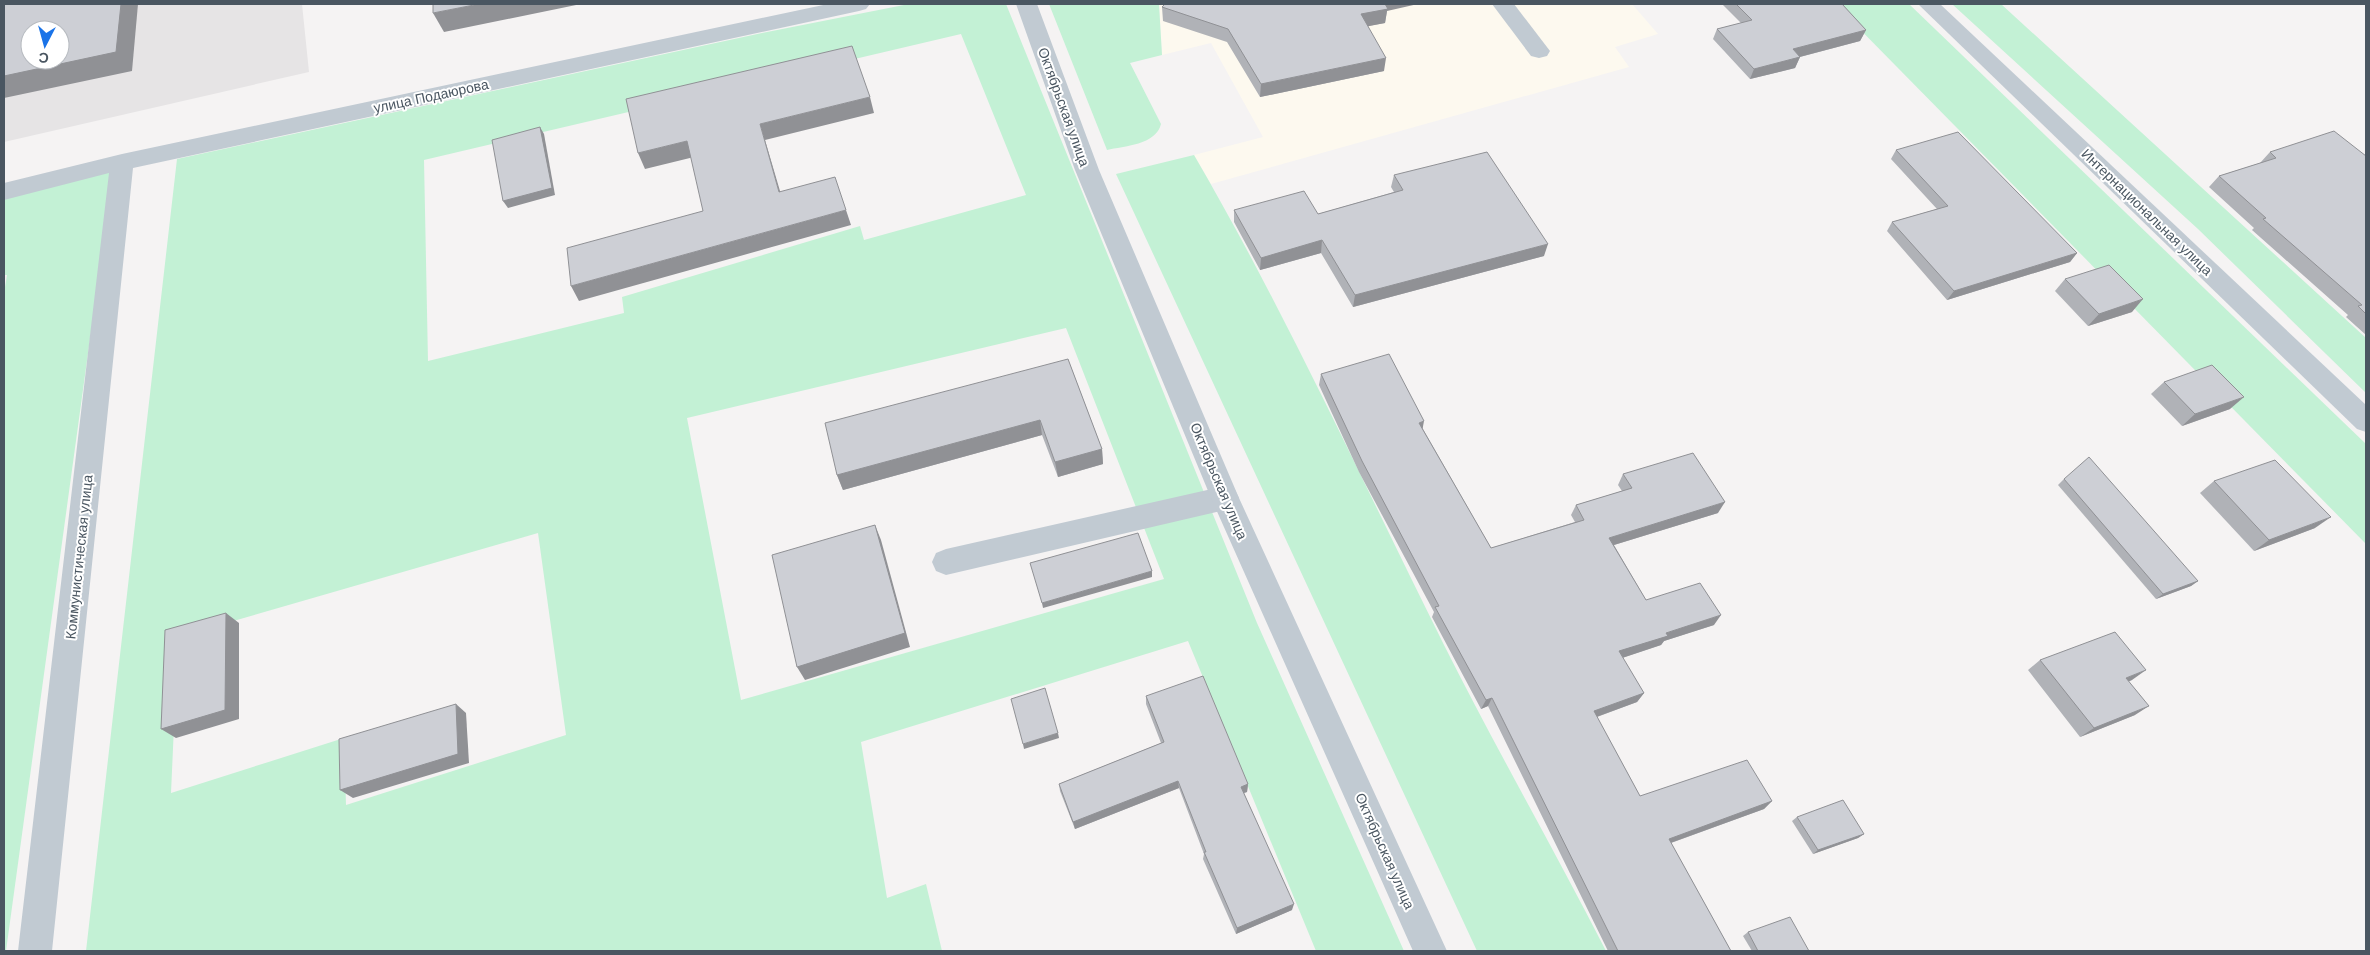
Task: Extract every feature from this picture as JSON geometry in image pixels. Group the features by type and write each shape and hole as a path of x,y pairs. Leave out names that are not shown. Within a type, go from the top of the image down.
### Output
{"street":[{"name":"улица Подаюрова","path":"4,191 122,162 859,4"},
{"name":"Октябрьская улица","path":"1026,4 1088,170 1225,498 1430,951"},
{"path":"1503,4 1540,51"},
{"name":"Интернациональная улица","path":"1928,4 2366,421"},
{"name":"Коммунистическая улица","path":"36,951 122,162"},
{"path":"946,562 1225,498"}],"shaded area":[{"path":"4,4 302,4 309,72 4,142"},
{"path":"1159,4 1632,4 1658,34 1615,47 1629,67 1211,184 1194,155 1263,137 1211,43 1162,55"}],"green space":[{"path":"909,4 1006,4 1257,623 1404,951 1316,951 1188,641 861,742 887,898 926,884 942,951 86,951 177,159 762,33","holes":["961,34 1026,195 864,240 860,226 622,297 624,313 428,361 424,160","1066,328 1164,579 741,700 687,418","538,533 566,735 346,805 344,738 171,793 178,637"]},
{"path":"1049,4 1159,4 1162,55 1130,63 1161,124 1153,136 1130,146 1107,150"},
{"path":"1835,4 1909,4 2366,444 2366,544"},
{"path":"1952,4 2001,4 2366,338 2366,393 2198,229"},
{"path":"1194,155 1292,336 1444,645 1606,951 1477,951 1116,174"},
{"path":"113,171 6,951 4,951 4,293 7,275 4,275 4,196"}],"building":[{"path":"4,4 121,4 116,52 70,62 70,20 20,20 20,70 32,70 4,76"},
{"path":"433,4 479,4 433,13"},
{"path":"1165,4 1385,4 1388,9 1361,14 1386,58 1261,84 1228,29 1162,7"},
{"path":"1736,4 1842,4 1866,30 1793,49 1800,57 1754,69 1717,29 1752,20"},
{"path":"852,46 870,97 760,124 779,192 835,177 846,210 571,286 567,248 703,211 687,141 638,153 626,99"},
{"path":"540,127 552,188 503,201 492,140"},
{"path":"2334,131 2366,156 2366,314 2358,306 2362,305 2263,219 2266,218 2219,176 2276,158 2270,152"},
{"path":"1958,132 2077,253 1954,291 1892,222 1948,206 1896,150"},
{"path":"1487,152 1548,244 1355,295 1322,240 1261,258 1234,210 1304,191 1318,214 1403,190 1394,175"},
{"path":"2109,265 2143,299 2099,314 2065,279"},
{"path":"1389,354 1424,421 1419,423 1491,548 1584,520 1576,505 1632,488 1623,474 1693,453 1725,502 1609,538 1646,600 1700,583 1721,615 1666,633 1668,636 1619,651 1644,693 1594,711 1640,796 1747,760 1772,801 1669,839 1731,951 1618,951 1492,698 1486,700 1435,607 1439,606 1362,461 1321,374"},
{"path":"1068,359 1102,449 1055,462 1040,420 837,475 825,423"},
{"path":"2212,365 2244,397 2195,414 2164,382"},
{"path":"2089,457 2198,581 2163,594 2064,479"},
{"path":"2275,460 2331,517 2269,540 2214,481"},
{"path":"875,525 905,633 797,667 772,555"},
{"path":"1138,533 1152,571 1042,603 1030,563"},
{"path":"226,613 225,710 161,729 165,630"},
{"path":"2115,632 2146,670 2126,678 2149,706 2094,728 2040,660"},
{"path":"1203,676 1248,784 1241,787 1294,904 1237,928 1204,852 1206,852 1178,781 1073,822 1059,784 1164,742 1146,696"},
{"path":"1045,688 1058,733 1023,744 1011,699"},
{"path":"456,704 458,754 340,790 339,739"},
{"path":"1843,800 1864,834 1818,850 1797,817"},
{"path":"1790,917 1809,951 1758,951 1748,932"}]}
